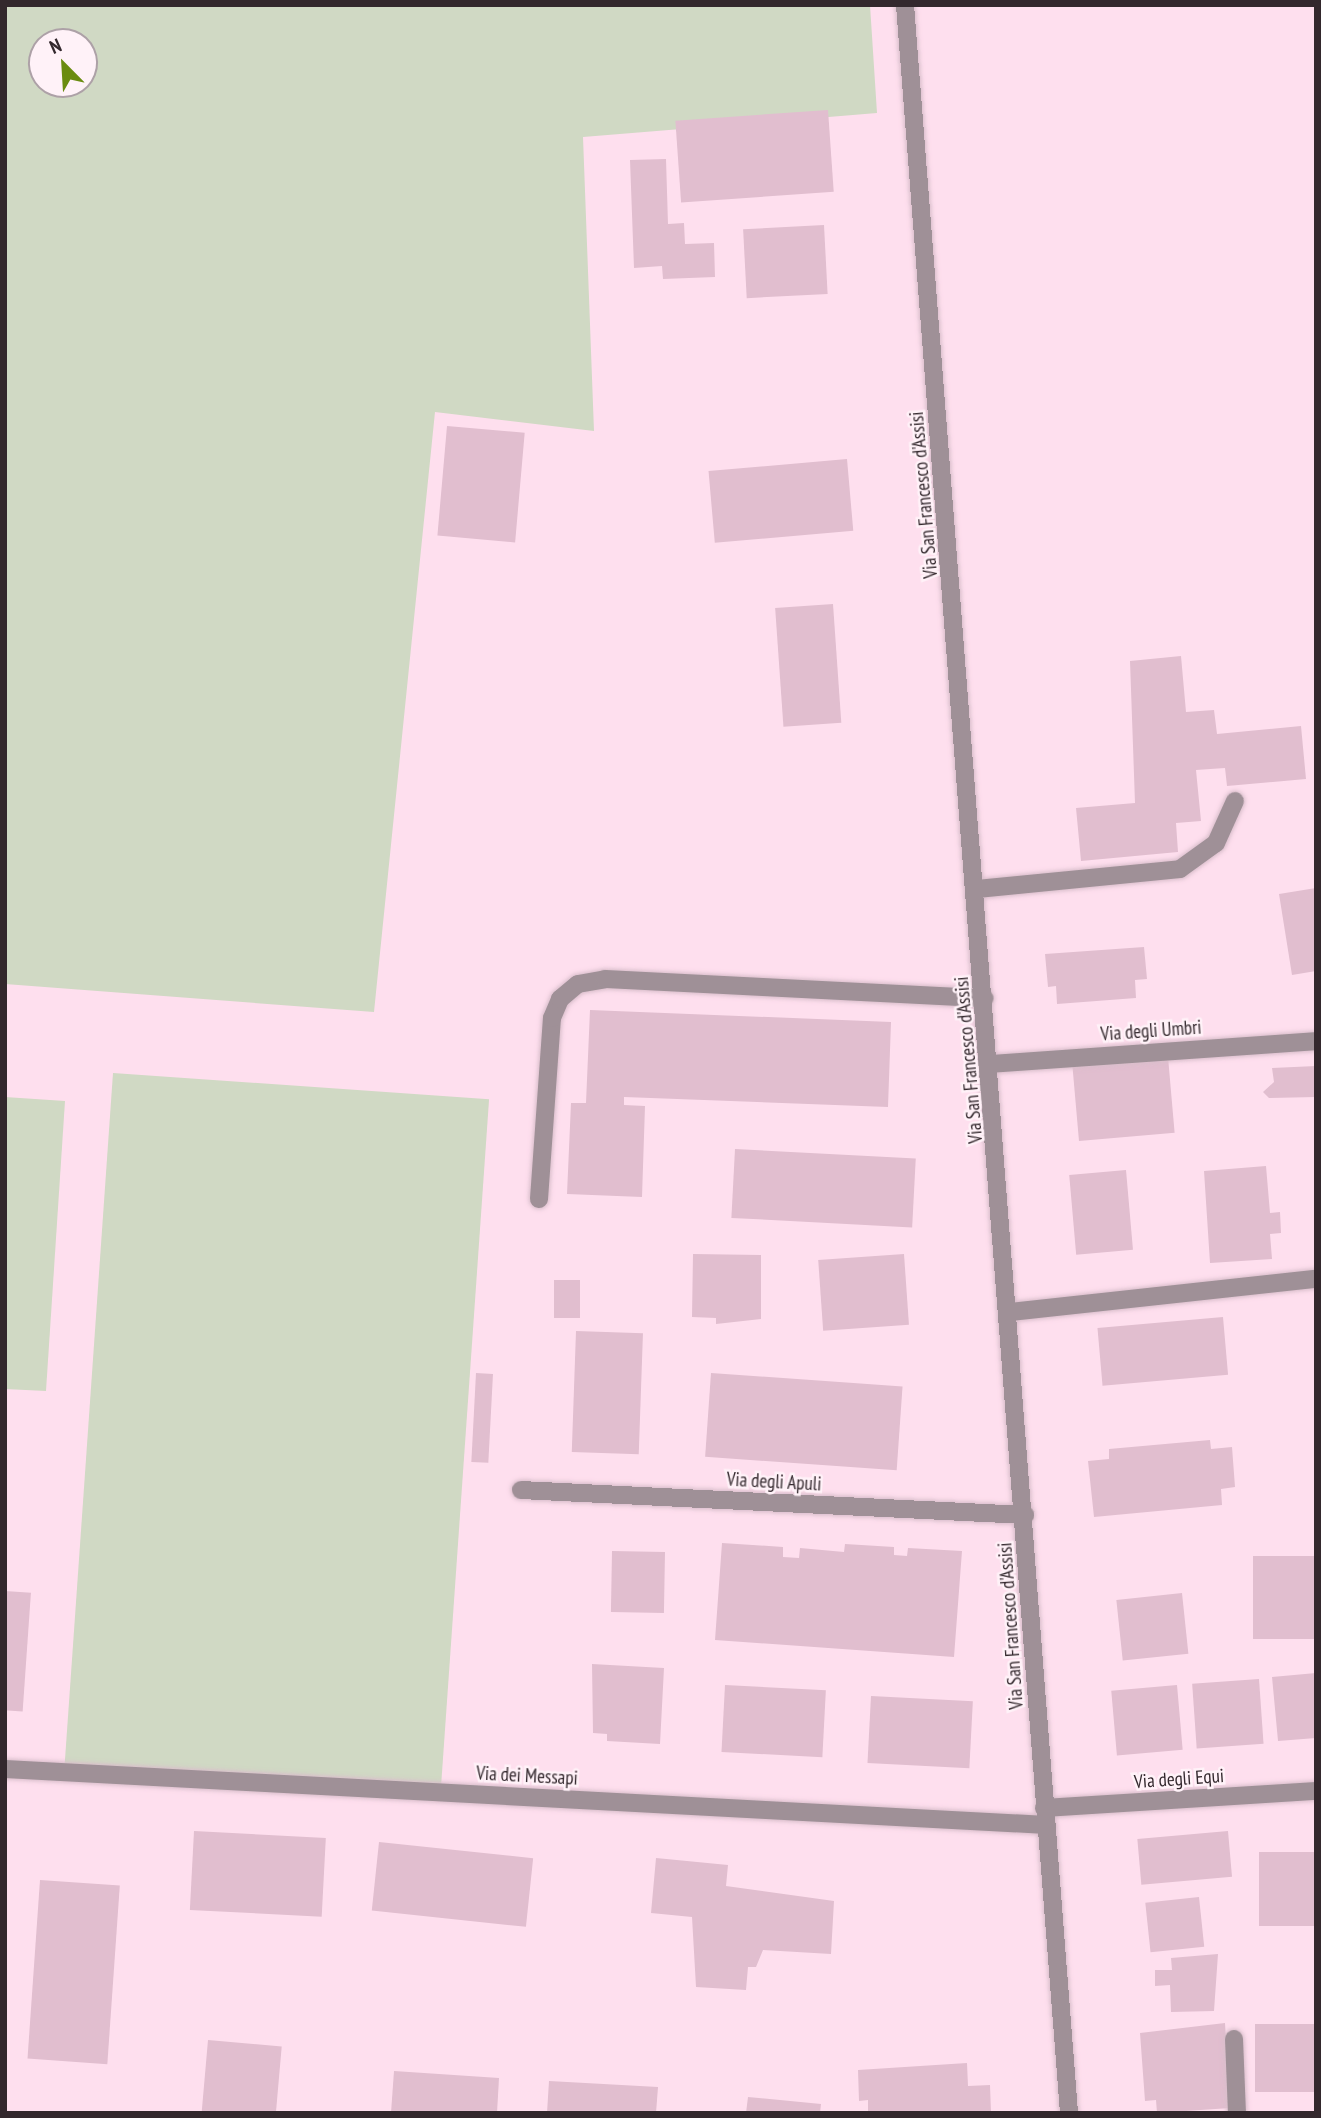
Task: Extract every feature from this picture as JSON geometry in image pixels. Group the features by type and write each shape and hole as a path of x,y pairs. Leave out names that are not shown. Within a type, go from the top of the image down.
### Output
{"street":[{"name":"Via San Francesco d'Assisi","path":"905,5 1010,1312 1045,1816 1069,2113"},
{"path":"976,889 1180,869 1216,843 1235,801"},
{"path":"539,1199 552,1018 560,999 578,984 605,979 985,998"},
{"name":"Via degli Umbri","path":"990,1064 1316,1041"},
{"path":"1010,1312 1316,1279"},
{"name":"Via degli Apuli","path":"521,1490 1025,1515"},
{"name":"Via dei Messapi","path":"5,1769 1045,1816"},
{"name":"Via degli Equi","path":"1045,1816 1316,1791"},
{"path":"1234,2039 1237,2113"}],"green space":[{"path":"5,5 870,5 877,113 583,137 594,431 435,412 374,1012 5,984"},
{"path":"113,1073 489,1099 441,1792 65,1765"},
{"path":"5,1097 65,1101 46,1391 5,1389"}],"building":[{"path":"828,110 834,192 681,202 675,121"},
{"path":"666,159 668,224 684,223 685,244 714,243 715,277 663,279 662,266 634,268 630,160"},
{"path":"824,225 828,294 747,298 743,229"},
{"path":"447,426 525,433 515,542 437,536"},
{"path":"847,459 853,531 715,543 709,471"},
{"path":"833,604 841,723 783,727 775,608"},
{"path":"1181,656 1186,712 1214,710 1217,734 1301,726 1306,779 1227,786 1225,768 1196,770 1201,821 1176,823 1178,852 1081,861 1076,808 1135,803 1130,661"},
{"path":"1316,888 1316,971 1292,975 1279,894"},
{"path":"1144,947 1147,979 1135,980 1136,998 1057,1004 1056,986 1048,987 1045,954"},
{"path":"590,1010 891,1022 888,1107 624,1097 624,1105 645,1106 642,1197 567,1194 571,1103 586,1103"},
{"path":"1168,1057 1175,1133 1079,1141 1072,1065"},
{"path":"1316,1066 1316,1097 1269,1098 1263,1092 1274,1082 1272,1068"},
{"path":"735,1149 916,1158 912,1227 731,1218"},
{"path":"1266,1166 1270,1213 1280,1212 1281,1233 1270,1234 1272,1259 1210,1263 1204,1171"},
{"path":"1126,1170 1133,1250 1076,1255 1069,1175"},
{"path":"693,1254 761,1255 761,1319 716,1324 716,1318 692,1317"},
{"path":"904,1254 909,1325 823,1331 818,1260"},
{"path":"554,1280 580,1280 580,1318 554,1318"},
{"path":"1223,1317 1228,1375 1103,1386 1097,1328"},
{"path":"576,1331 643,1333 639,1454 572,1452"},
{"path":"476,1373 493,1374 488,1463 471,1462"},
{"path":"711,1373 903,1386 897,1470 705,1457"},
{"path":"1210,1440 1211,1449 1232,1447 1235,1487 1221,1489 1222,1505 1094,1517 1088,1461 1109,1459 1109,1449"},
{"path":"722,1543 783,1547 783,1557 799,1558 800,1548 844,1552 845,1544 894,1547 894,1555 907,1556 908,1548 962,1551 954,1657 715,1640"},
{"path":"612,1551 665,1552 664,1613 611,1612"},
{"path":"1253,1556 1316,1556 1316,1639 1253,1639"},
{"path":"5,1591 31,1593 23,1712 5,1710"},
{"path":"1182,1593 1188,1654 1123,1661 1116,1600"},
{"path":"592,1664 664,1668 660,1744 607,1741 607,1734 593,1733"},
{"path":"1316,1673 1316,1738 1278,1741 1272,1677"},
{"path":"1259,1679 1264,1744 1197,1749 1192,1684"},
{"path":"725,1685 826,1690 822,1757 721,1752"},
{"path":"1177,1685 1183,1750 1117,1756 1111,1691"},
{"path":"871,1696 973,1701 969,1768 867,1763"},
{"path":"194,1831 326,1838 322,1917 190,1910"},
{"path":"1228,1831 1232,1877 1141,1885 1137,1839"},
{"path":"379,1842 533,1858 526,1927 372,1911"},
{"path":"1259,1852 1316,1852 1316,1926 1259,1926"},
{"path":"656,1858 728,1865 726,1886 834,1901 831,1954 763,1950 756,1967 748,1967 746,1990 696,1987 692,1917 651,1913"},
{"path":"40,1880 120,1886 107,2064 28,2059"},
{"path":"1199,1897 1204,1947 1151,1952 1145,1903"},
{"path":"1218,1954 1214,2011 1171,2012 1170,1985 1155,1986 1155,1970 1172,1970 1171,1958"},
{"path":"1225,2023 1230,2108 1157,2113 1156,2100 1145,2101 1140,2033"},
{"path":"1255,2024 1316,2024 1316,2092 1255,2092"},
{"path":"208,2040 282,2046 276,2113 202,2113"},
{"path":"967,2063 968,2086 990,2085 991,2113 868,2113 868,2100 859,2101 858,2070"},
{"path":"394,2071 499,2078 497,2113 391,2113"},
{"path":"549,2081 658,2087 656,2113 547,2113"},
{"path":"748,2097 821,2104 820,2113 746,2113"}]}
